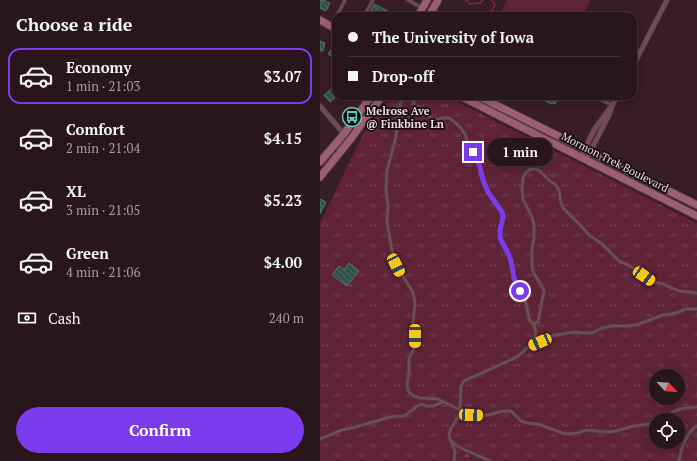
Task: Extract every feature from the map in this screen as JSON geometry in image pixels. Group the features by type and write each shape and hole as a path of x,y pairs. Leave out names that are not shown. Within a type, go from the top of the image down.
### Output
{"main road":[{"path":"420,12 427,0"},
{"path":"431,12 438,0"},
{"path":"320,20 332,26"},
{"path":"320,162 344,134 368,100"},
{"path":"320,176 350,140 379,100"},
{"name":"Mormon Trek Boulevard","path":"468,100 697,216"},
{"name":"Mormon Trek Boulevard","path":"486,100 697,205"}],"street":[{"path":"637,58 667,0"},
{"path":"583,158 609,115 615,100"},
{"path":"320,106 350,140"}],"lane":[{"path":"339,12 345,0"},
{"path":"366,12 373,0"},
{"path":"408,0 422,8"},
{"path":"401,100 396,137 387,170 386,191 388,206 387,222 393,255 400,272 413,292 415,304 413,322 415,347 409,358 407,384 410,393 420,398 444,401 464,414 480,416 502,411 511,412 521,421 538,424 565,434 578,433 586,430 607,432 616,431 633,426 649,424"},
{"path":"414,100 413,104 431,118 435,120 450,118 466,134 468,144 479,164 485,186 502,212 503,217 500,238 511,261 514,278 526,302 529,319 534,325 536,334 530,347"},
{"path":"601,100 612,106"},
{"path":"531,322 534,324 538,322 544,291 534,274 532,267 534,224 523,199 522,192 523,178 525,174 533,169 539,170 556,185 564,208 589,235 602,244 619,261 630,266 651,281 663,284 679,291 697,293"},
{"path":"454,461 455,450 450,440 449,432 460,415 461,386 464,381 517,357 530,347 548,340 552,336 574,332 592,332 612,326 636,325 663,315 672,314 686,309 697,309"},
{"path":"320,439 342,430 390,417 404,416 422,404 426,406 433,406 444,401"},
{"path":"670,413 687,407 697,407"},
{"path":"679,461 687,436 697,426"},
{"path":"450,440 460,448 490,461"}],"green space":[{"path":"507,0 591,0 584,12 500,12"},
{"path":"390,100 454,100 697,223 697,461 320,461 320,223 363,134"},
{"path":"442,439 457,446 467,454 469,456 466,461 453,461 454,457 448,451 442,449 440,443"}],"building":[{"path":"320,0 330,3 326,11 320,8"},
{"path":"374,4 388,11 388,12 370,12"},
{"path":"320,41 325,43 323,51 320,51"},
{"path":"332,49 332,56 328,54"},
{"path":"332,88 332,100 330,102 324,95"},
{"path":"544,100 557,100 555,104 551,104"},
{"path":"320,199 326,202 320,214"},
{"path":"349,263 359,271 347,286 332,275 339,266 344,270"}],"waterway":[{"path":"466,0 470,4 480,3 483,0"},
{"path":"490,12 495,5 492,0"}],"place":[{"name":"Melrose Ave @ Finkbine Ln","path":"352,117"}],"route":[{"path":"473,152 479,164 485,186 502,212 503,217 500,238 509,255 514,278 520,291"}]}
